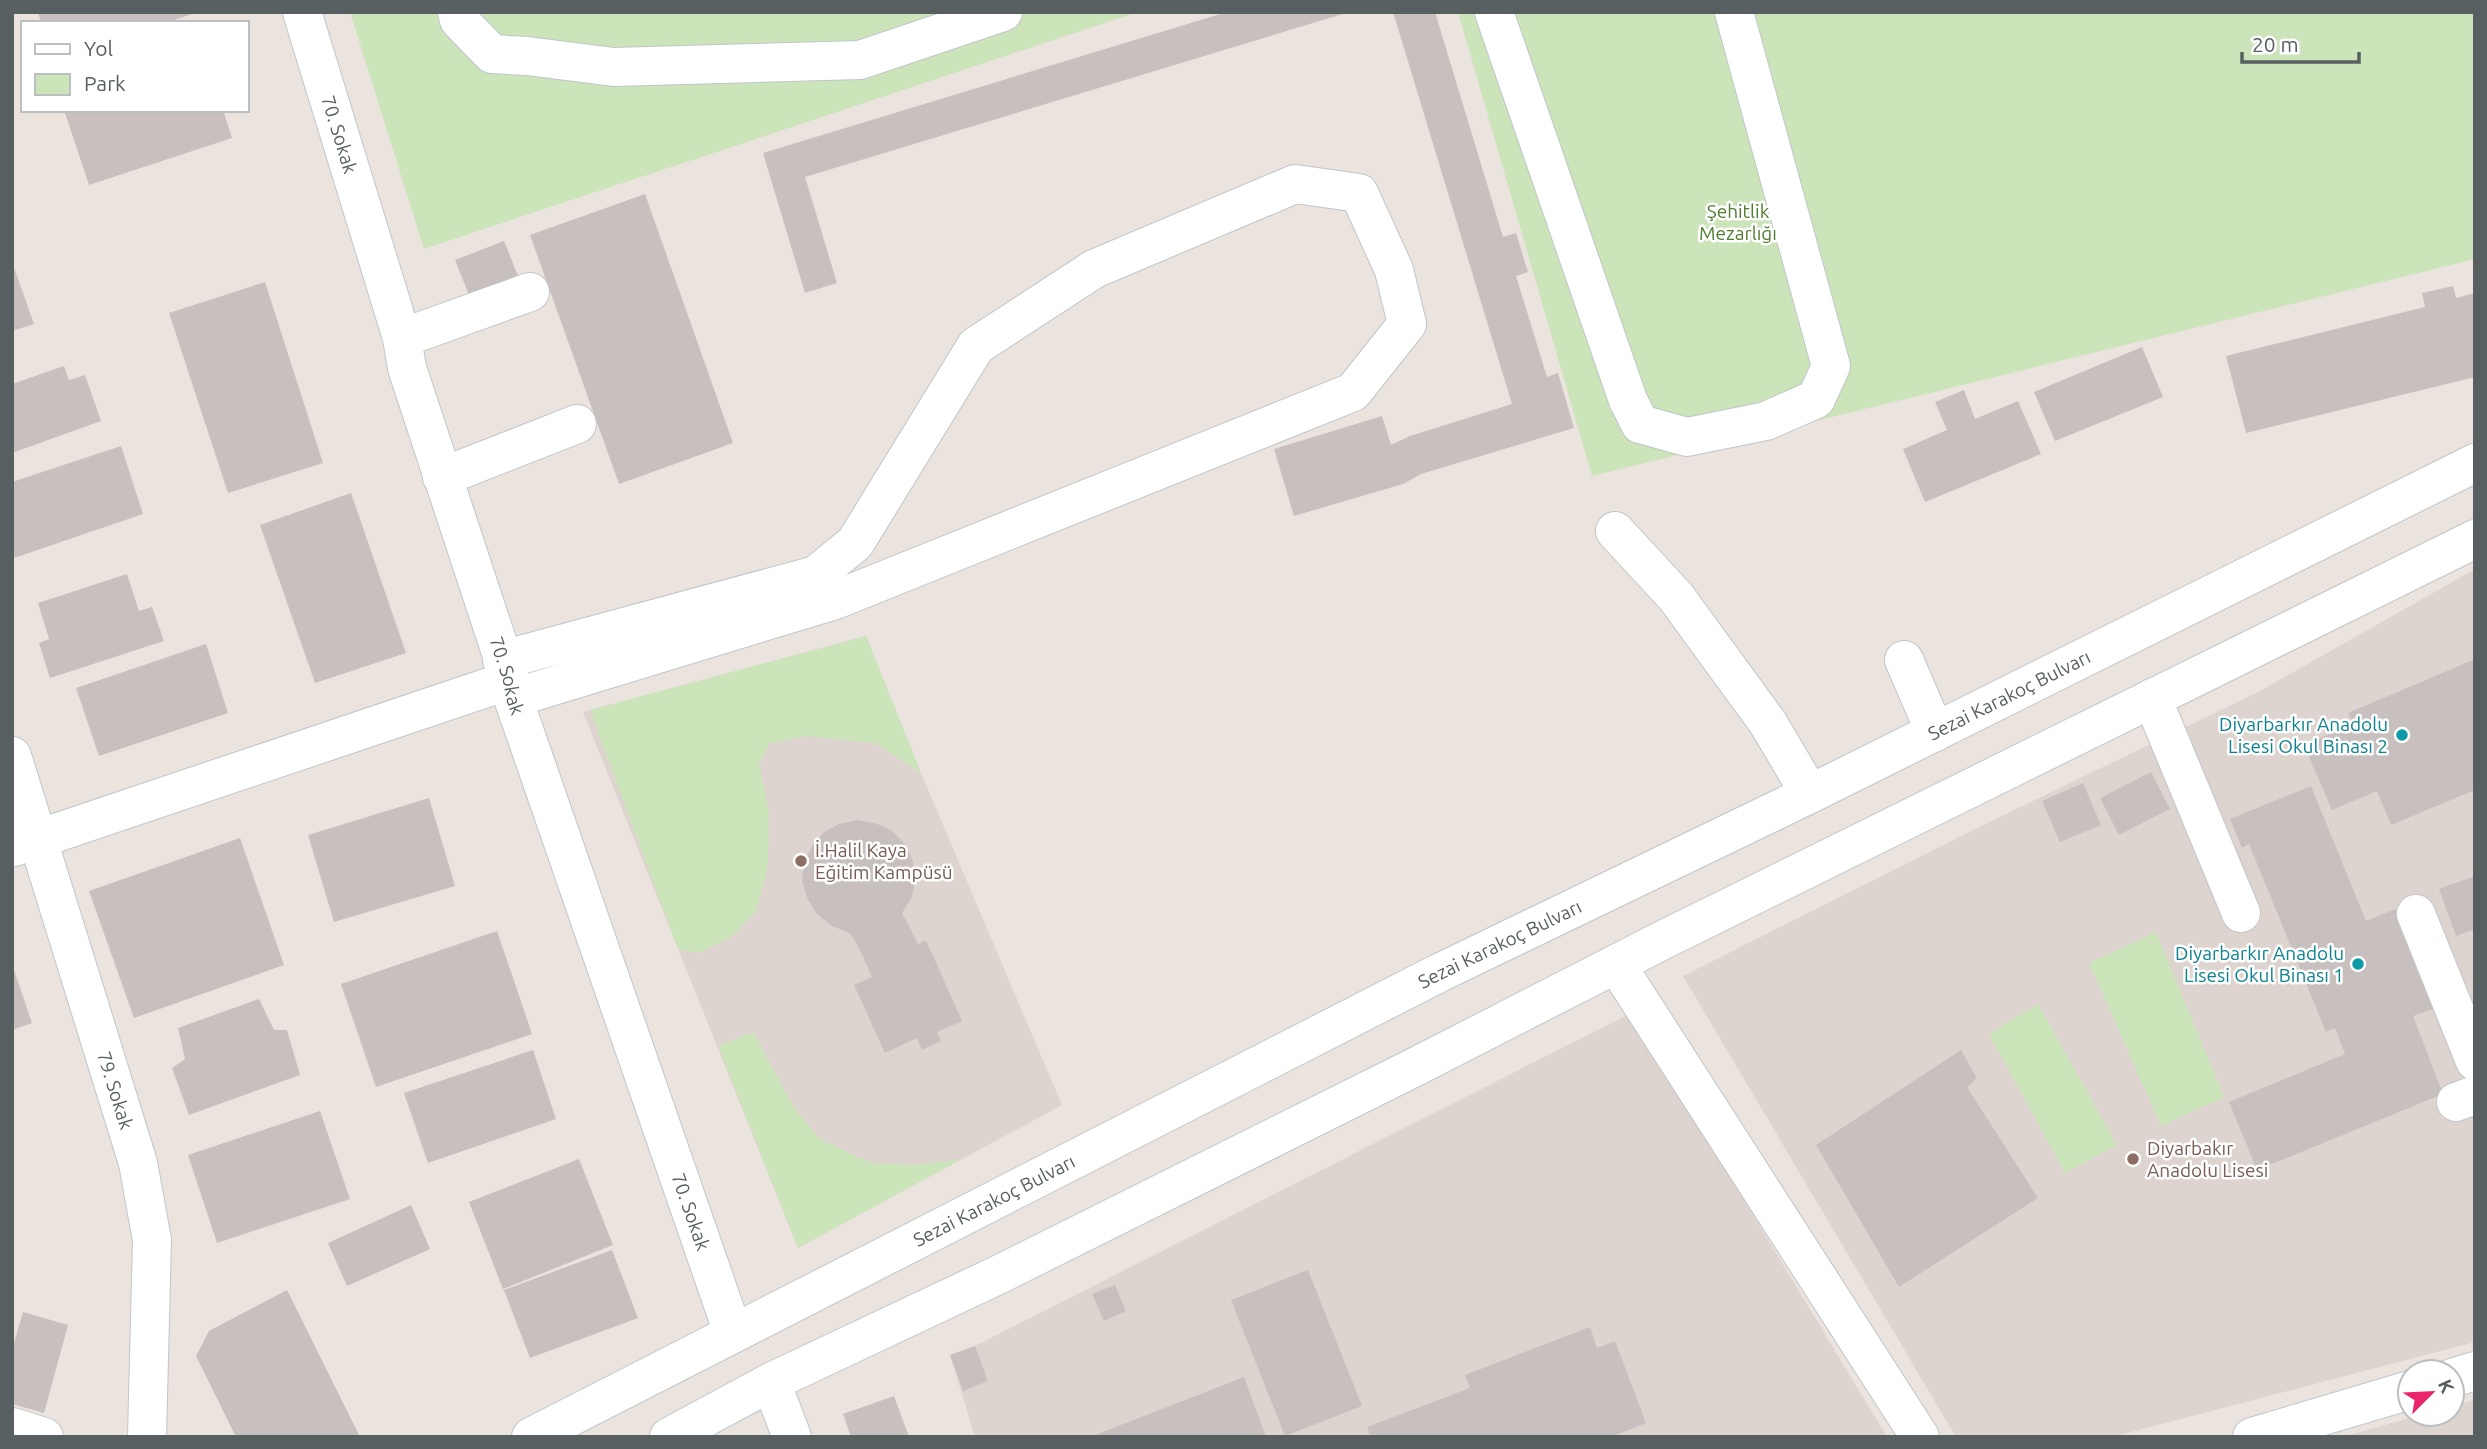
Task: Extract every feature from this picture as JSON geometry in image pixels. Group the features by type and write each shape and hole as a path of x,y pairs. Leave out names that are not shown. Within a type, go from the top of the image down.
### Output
{"street":[{"name":"70. Sokak","path":"302,12 442,477 508,679 733,1333"},
{"path":"457,12 459,20 492,54 614,67 860,60 1003,12"},
{"path":"1494,12 1628,400 1640,424 1687,437 1766,421 1816,399 1831,366 1734,12"},
{"path":"25,843 508,679 816,575 855,543 976,346 1094,269 1295,184 1359,193 1394,271 1408,324 1353,392 835,600 508,679"},
{"path":"402,338 530,292"},
{"path":"442,477 577,425"},
{"name":"Sezai Karakoç Bulvarı","path":"531,1437 1439,973 1810,794 2475,463"},
{"path":"1615,531 1676,597 1768,723 1810,794"},
{"path":"669,1437 771,1382 1000,1274 1616,964 2475,538"},
{"path":"1904,660 1935,732"},
{"path":"2152,698 2241,913"},
{"name":"79. Sokak","path":"12,756 25,843 138,1163 152,1240 147,1437"},
{"path":"2416,914 2475,1061"},
{"path":"1616,964 1920,1437"},
{"path":"771,1382 792,1437"},
{"path":"2252,1437 2396,1395"},
{"path":"12,1427 44,1437"}],"shaded area":[{"name":"Diyarbakır Anadolu Lisesi","path":"2475,569 2475,1342 2414,1358 2396,1358 2396,1363 2112,1437 1956,1437 1683,976 1969,832 2260,691"},
{"name":"İ.Halil Kaya Eğitim Kampüsü","path":"866,636 1062,1105 798,1248 583,712"},
{"path":"1631,1013 1887,1437 975,1437 950,1355 975,1346"},
{"path":"2475,1400 2475,1437 2342,1437 2396,1422 2396,1428 2466,1428 2466,1402"}],"green space":[{"path":"350,12 1138,12 424,249"},
{"name":"Şehitlik Mezarlığı","path":"1458,12 2475,12 2475,259 1592,476"},
{"path":"866,636 921,773 875,743 807,736 769,744 759,765 769,813 768,866 756,911 731,937 699,953 678,949 590,710"},
{"path":"2156,932 2224,1097 2161,1126 2089,963"},
{"path":"2038,1004 2117,1145 2065,1173 1989,1034"},
{"path":"753,1032 794,1108 821,1140 872,1163 910,1165 960,1160 798,1248 718,1046"}],"building":[{"path":"38,12 195,12 171,21 40,21"},
{"path":"1227,12 1346,13 805,177 837,283 805,293 763,153"},
{"path":"1393,12 1435,12 1503,237 1516,233 1528,272 1516,276 1547,377 1558,373 1574,428 1421,474 1403,484 1294,516 1274,449 1382,416 1391,445 1410,436 1512,404"},
{"path":"65,112 224,112 232,138 89,185"},
{"path":"645,194 733,443 619,484 530,235"},
{"path":"504,241 518,276 469,295 455,260"},
{"path":"12,262 34,324 12,331"},
{"path":"265,282 323,463 228,493 169,313"},
{"path":"2453,286 2456,298 2475,293 2475,377 2246,433 2226,356 2425,307 2422,293"},
{"path":"2142,347 2163,397 2055,441 2034,392"},
{"path":"64,366 69,380 85,375 101,421 12,453 12,384"},
{"path":"1964,390 1975,419 2018,401 2041,454 1925,502 1903,449 1947,430 1935,402"},
{"path":"121,446 143,514 14,558 12,482"},
{"path":"351,493 406,653 315,683 260,525"},
{"path":"127,574 139,611 152,607 164,641 50,678 39,643 49,639 38,603"},
{"path":"206,644 228,713 99,756 76,688"},
{"name":"Diyarbarkır Anadolu Lisesi Okul Binası 2","path":"2475,659 2475,790 2391,825 2377,791 2332,810 2304,745 2353,724 2348,713"},
{"path":"2151,772 2170,809 2119,835 2100,798"},
{"path":"2083,783 2101,825 2060,842 2042,801"},
{"name":"Diyarbarkır Anadolu Lisesi Okul Binası 1","path":"2311,786 2366,921 2395,909 2436,1008 2413,1016 2443,1094 2257,1170 2229,1102 2345,1054 2335,1028 2326,1032 2249,844 2242,848 2230,819"},
{"path":"429,798 455,886 334,922 308,835"},
{"path":"857,820 875,823 891,830 904,843 912,859 916,878 912,897 902,913 918,944 926,940 962,1021 937,1032 941,1041 922,1050 917,1038 885,1053 854,985 872,977 857,944 850,933 832,926 817,914 807,898 802,880 804,863 812,846 824,832 839,824"},
{"path":"240,838 284,965 134,1018 89,891"},
{"path":"2475,876 2475,929 2456,936 2439,889"},
{"path":"497,931 532,1034 376,1087 341,984"},
{"path":"12,964 32,1023 12,1030"},
{"path":"259,999 274,1030 287,1030 300,1075 189,1115 172,1068 185,1059 178,1028"},
{"path":"533,1050 556,1119 428,1163 404,1093"},
{"path":"1961,1050 1977,1078 1967,1087 2038,1198 1899,1287 1816,1145"},
{"path":"320,1111 350,1199 217,1243 188,1155"},
{"path":"579,1159 613,1245 503,1289 469,1202"},
{"path":"411,1205 430,1249 347,1286 328,1243"},
{"path":"612,1250 638,1318 530,1358 504,1290"},
{"path":"1308,1270 1362,1406 1285,1436 1231,1300"},
{"path":"1115,1285 1126,1311 1104,1321 1092,1294"},
{"path":"287,1290 360,1437 236,1437 196,1356 209,1331"},
{"path":"23,1312 68,1325 44,1413 12,1404 12,1350"},
{"path":"1590,1327 1597,1348 1615,1341 1646,1423 1611,1437 1371,1437 1367,1427 1470,1388 1465,1375"},
{"path":"975,1346 988,1381 963,1391 950,1355"},
{"path":"1244,1377 1266,1437 1090,1437"},
{"path":"894,1396 909,1437 851,1437 843,1414"}],"place":[{"name":"Diyarbarkır Anadolu Lisesi Okul Binası 2","path":"2402,735"},
{"name":"İ.Halil Kaya Eğitim Kampüsü","path":"801,861"},
{"name":"Diyarbarkır Anadolu Lisesi Okul Binası 1","path":"2358,964"},
{"name":"Diyarbakır Anadolu Lisesi","path":"2133,1159"}]}
